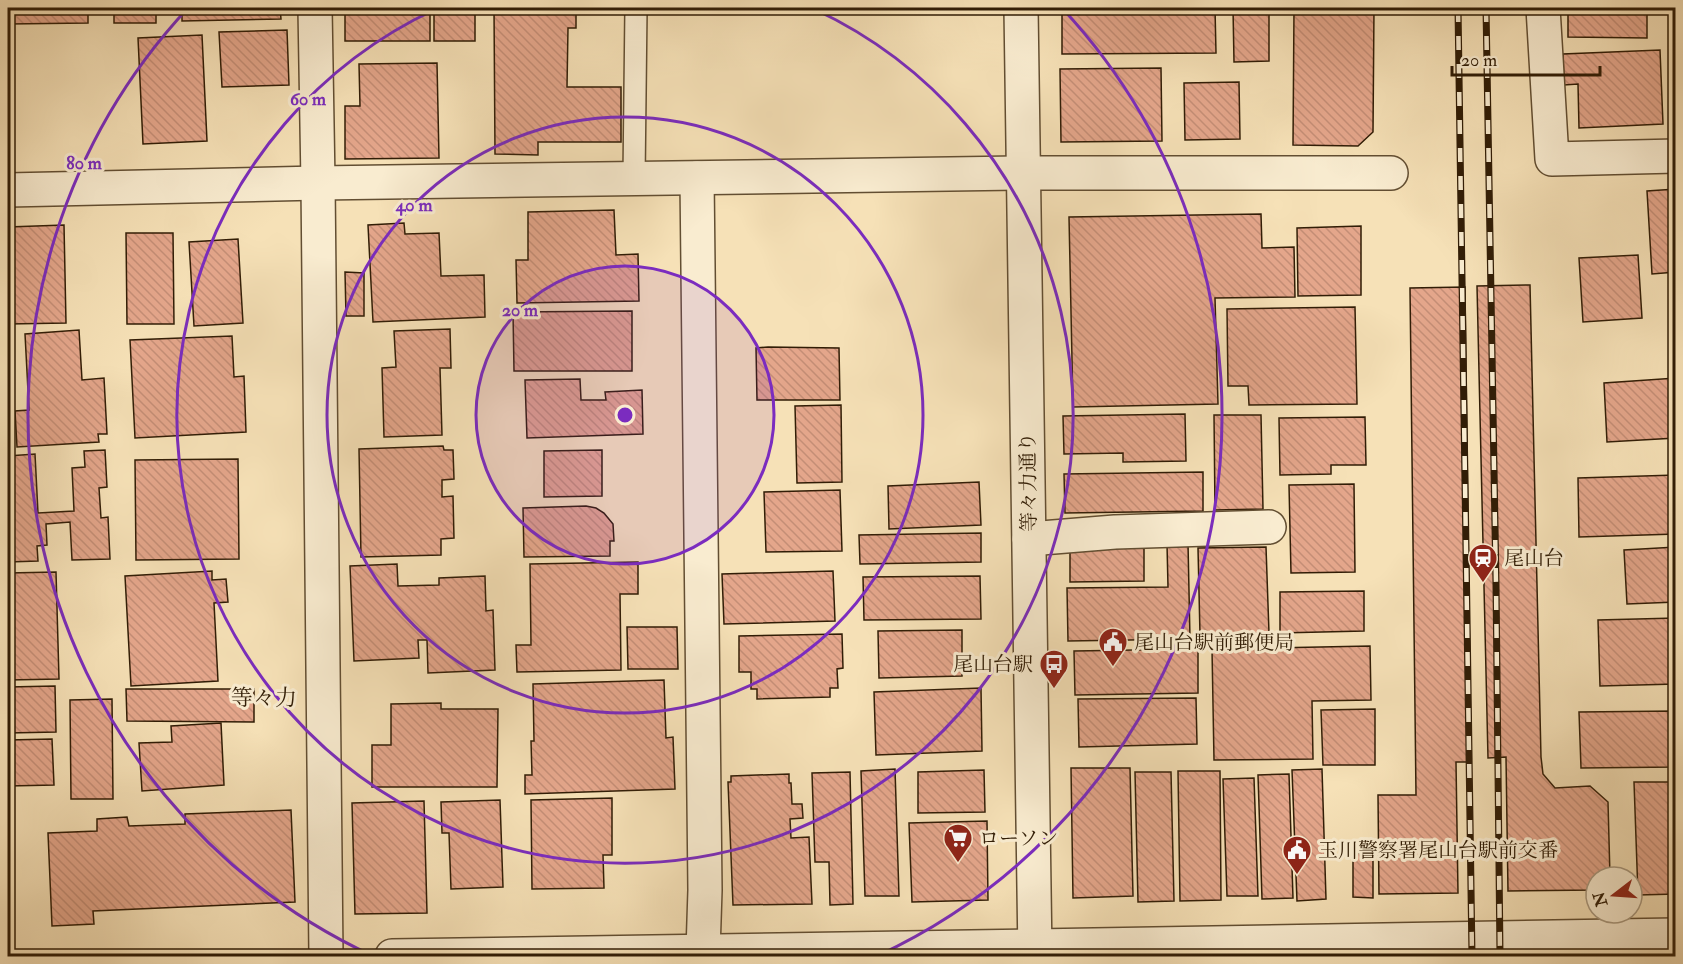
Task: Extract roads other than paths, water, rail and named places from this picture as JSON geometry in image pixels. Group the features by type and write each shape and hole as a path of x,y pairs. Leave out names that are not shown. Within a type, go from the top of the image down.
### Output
{"street":[{"path":"315,8 326,957"},
{"name":"等々力通り","path":"1021,8 1035,951"},
{"path":"1543,8 1552,159 1676,156"},
{"path":"8,190 318,183 1024,173 1391,173"},
{"path":"697,178 704,951"},
{"path":"1029,539 1115,532 1269,527"},
{"path":"392,957 704,951 1035,951 1676,935"}],"lane":[{"path":"634,178 636,8"}],"railway":[{"path":"1458,8 1472,956"},
{"path":"1486,8 1500,956"}],"place":[{"name":"尾山台","path":"1483,584"},
{"name":"尾山台駅前郵便局","path":"1113,668"},
{"name":"尾山台駅","path":"1054,690"},
{"name":"ローソン","path":"958,864"},
{"name":"玉川警察署尾山台駅前交番","path":"1297,876"}],"district":[{"name":"等々力","path":"264,697"}]}
